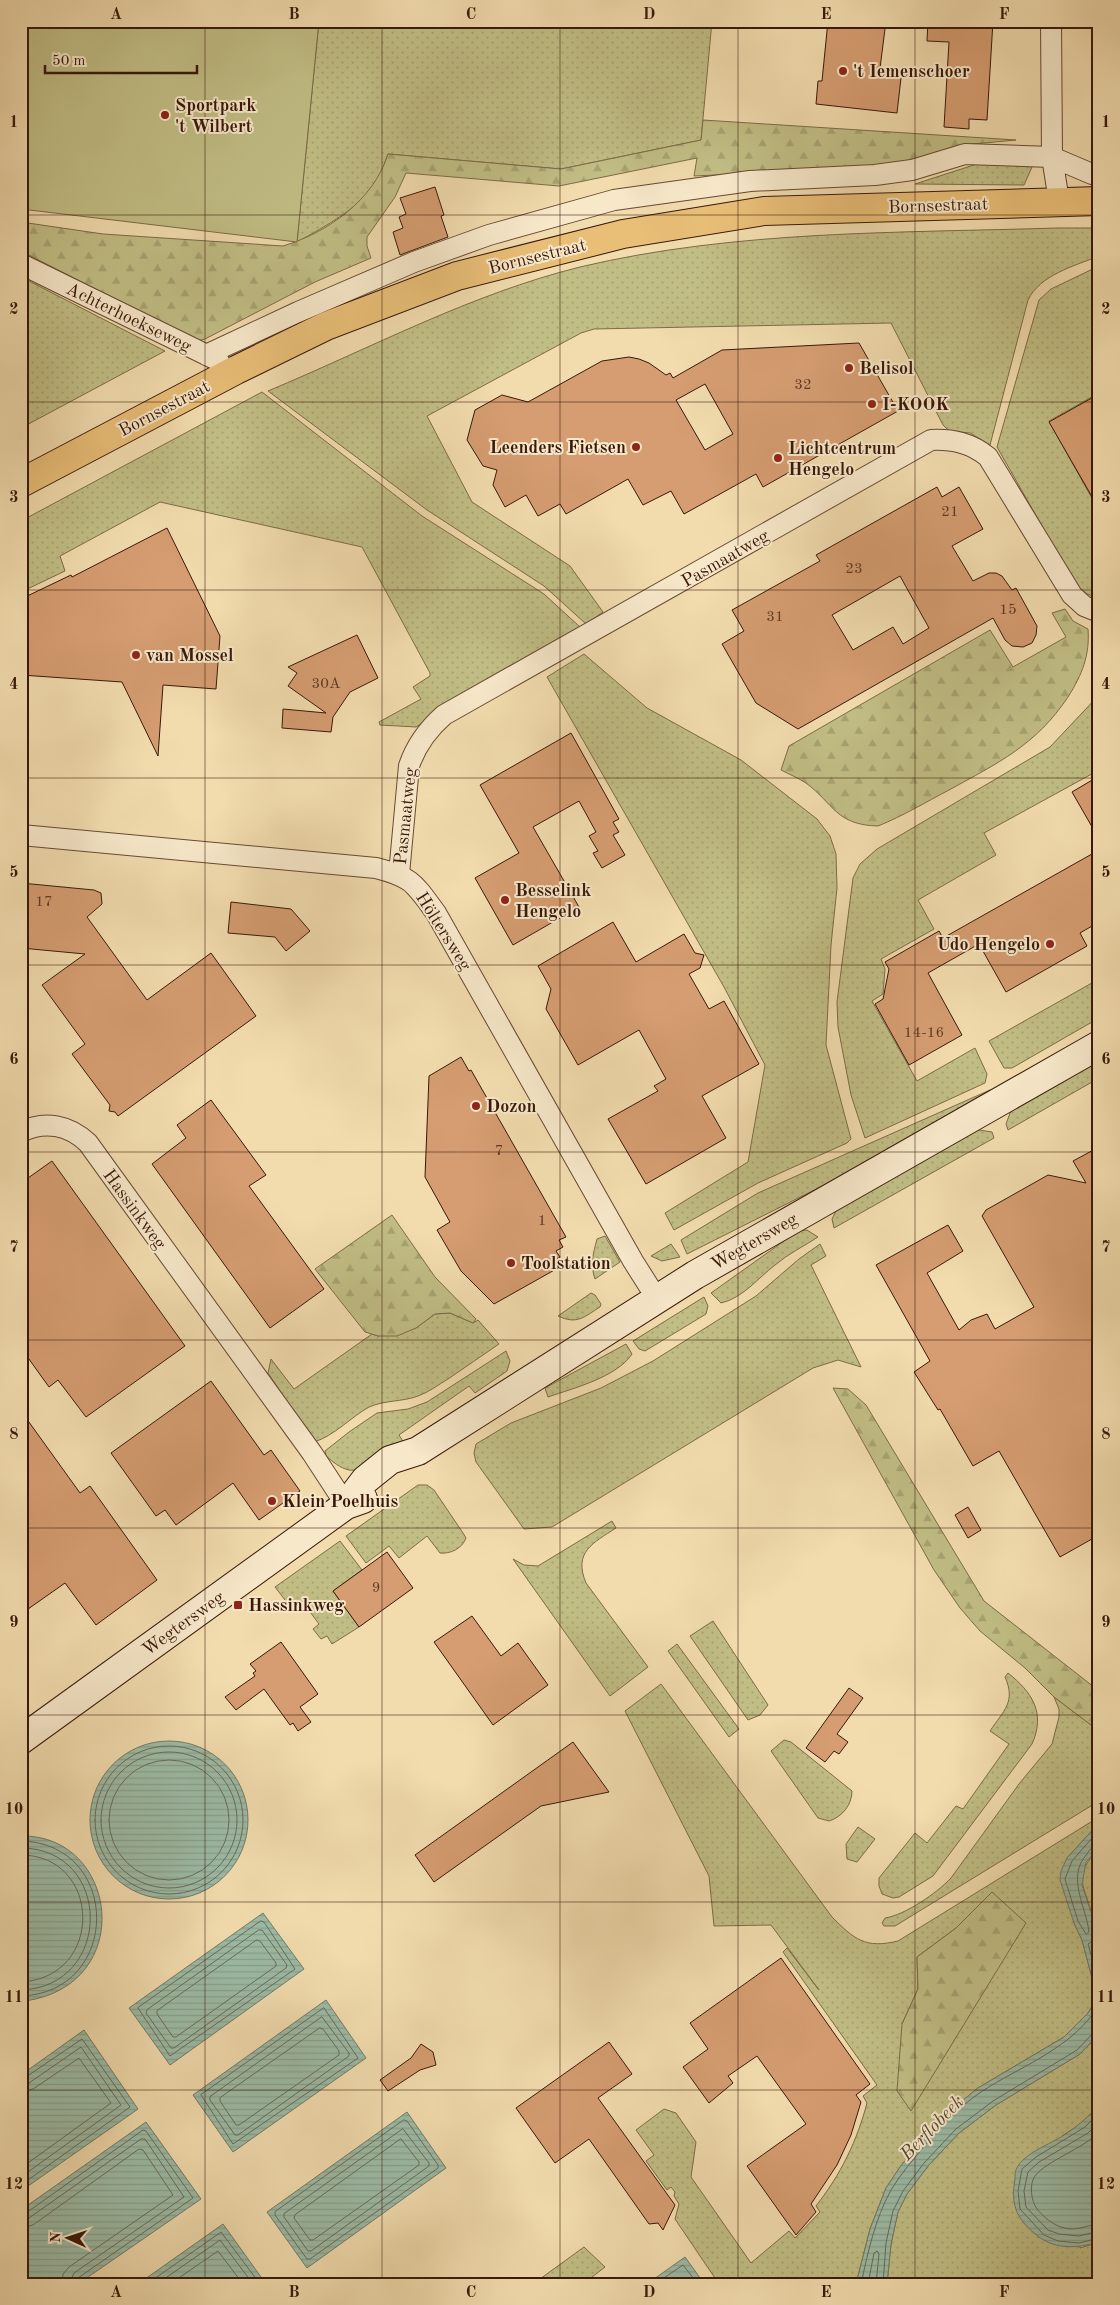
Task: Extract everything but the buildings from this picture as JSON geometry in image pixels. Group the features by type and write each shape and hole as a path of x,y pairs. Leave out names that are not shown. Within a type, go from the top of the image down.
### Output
{"main road":[{"name":"Bornsestraat","path":"21,484 236,370 326,326 457,276 624,234 764,211 1099,201"}],"street":[{"path":"1051,21 1052,157 1059,201"},
{"name":"Bornsestraat","path":"206,355 298,312 414,262 489,236 614,200 750,181 876,175 912,170 966,154 1052,157 1099,176"},
{"name":"Achterhoekseweg","path":"21,264 236,370"},
{"name":"Pasmaatweg","path":"399,874 409,766 414,750 429,729 444,715 931,440 947,439 963,443 977,448 988,457 1072,595 1084,606 1099,612"},
{"name":"Höltersweg","path":"21,835 353,865 399,874 413,882 436,913 633,1261 657,1299"},
{"name":"Wegtersweg","path":"21,1740 346,1506 372,1495 400,1473 418,1451 657,1299 803,1212 1099,1046"},
{"name":"Hassinkweg","path":"21,1132 39,1126 52,1125 77,1132 88,1143 312,1452 346,1506"}],"green space":[{"name":"Sportpark 't Wilbert","path":"21,21 319,21 297,242 21,209"},
{"path":"319,21 712,21 701,140 561,169 388,154 380,177 362,199 342,216 297,242"},
{"path":"703,120 1016,140 973,144 956,148 907,166 694,176 697,158 559,186 406,173 395,197 367,237 367,246 371,258 315,282 205,339 197,341 21,251 21,222 103,234 283,246 316,233 347,212 372,186 388,154 561,169 701,140"},
{"path":"1024,161 1032,167 1024,185 915,184 980,163"},
{"path":"1099,228 1099,256 1059,272 1033,291 1028,300 990,445 970,433 949,431 943,425 891,323 594,329 581,333 427,416 472,502 570,566 603,612 586,624 544,586 427,510 268,391 461,307 540,278 580,267 698,246 758,240 878,233"},
{"path":"1099,266 1099,393 1049,421 1099,511 1099,598 1087,594 1075,584 997,447 1039,300 1051,289"},
{"path":"21,277 31,282 165,351 21,428"},
{"path":"262,392 422,516 544,594 580,627 416,727 380,725 379,722 421,699 413,687 430,676 430,673 362,547 160,502 60,556 65,571 21,592 21,521"},
{"path":"1065,609 1073,621 1088,629 1088,648 1077,681 1056,714 1043,728 1015,751 984,771 878,826 864,825 844,817 806,783 781,770 789,746 990,630 1013,667 1066,637 1052,613"},
{"path":"584,654 647,708 741,760 817,819 830,836 836,854 837,888 831,945 826,1045 851,1139 847,1143 758,1183 674,1230 665,1213 748,1162 765,1065 724,987 547,677"},
{"path":"1099,695 1099,770 984,833 996,855 918,900 934,929 881,959 885,969 883,994 872,1001 917,1081 975,1048 987,1074 985,1083 865,1138 851,1095 838,1027 837,1002 853,878 860,864 877,849 1050,747"},
{"path":"1099,979 1099,1018 1012,1068 1004,1068 989,1041"},
{"path":"1099,1060 1099,1078 1008,1130 1006,1124 1013,1105"},
{"path":"990,1090 858,1168 687,1254 681,1240 758,1193"},
{"path":"973,1129 992,1132 994,1138 834,1228 832,1219 839,1205"},
{"path":"392,1215 435,1277 476,1319 473,1323 450,1313 435,1314 416,1328 397,1336 378,1336 365,1332 315,1269"},
{"path":"807,1230 818,1237 780,1261 736,1297 721,1303 711,1293 798,1231"},
{"path":"605,1236 620,1262 595,1279 592,1264 594,1250 597,1239"},
{"path":"671,1244 680,1257 662,1261 651,1256"},
{"path":"820,1244 826,1256 811,1265 861,1367 838,1360 813,1368 552,1527 524,1529 476,1462 474,1453 476,1444 511,1423 601,1388 653,1361 756,1296 799,1259"},
{"path":"591,1293 595,1295 601,1304 600,1307 580,1319 570,1320 558,1316"},
{"path":"704,1297 708,1306 706,1314 645,1351 639,1349 633,1341"},
{"path":"450,1313 473,1323 478,1320 499,1344 426,1392 412,1398 369,1407 335,1431 314,1442 268,1373 271,1359 294,1389 372,1334 378,1336 416,1328 435,1314"},
{"path":"626,1344 632,1354 616,1369 582,1386 548,1397 545,1388"},
{"path":"506,1351 510,1361 507,1371 475,1393 469,1386 399,1435 404,1443 377,1460 362,1468 349,1470 334,1463 326,1456 325,1451 377,1413 408,1409 427,1402"},
{"path":"833,1388 848,1389 866,1405 984,1601 1099,1691 1099,1731 1054,1697 1025,1668 980,1631 960,1608 934,1570"},
{"path":"418,1485 427,1485 434,1490 466,1538 462,1545 448,1553 440,1553 427,1536 399,1558 389,1546 366,1563 346,1536"},
{"path":"612,1521 616,1528 593,1544 584,1556 582,1563 583,1572 586,1583 648,1667 610,1696 513,1559 524,1565 538,1566"},
{"path":"340,1541 362,1570 333,1591 359,1627 332,1644 327,1636 321,1639 313,1629 319,1624 302,1601 292,1609 275,1587"},
{"path":"713,1621 768,1705 760,1715 748,1720 690,1636"},
{"path":"677,1644 739,1729 729,1737 668,1651"},
{"path":"1008,1673 1024,1688 1034,1704 1038,1722 1032,1744 933,1876 899,1897 893,1898 882,1894 879,1878 915,1833 927,1843 956,1806 963,1809 1009,1744 990,1731 1009,1700 1005,1677"},
{"path":"661,1684 832,1917 847,1931 868,1943 877,1944 898,1941 1099,1817 1099,1823 1067,1858 1074,1923 1082,1940 1095,1989 1094,2003 1088,2013 1064,2037 978,2088 940,2119 900,2167 886,2188 870,2229 856,2284 719,2284 675,2219 679,2204 674,2196 675,2192 671,2187 667,2190 646,2161 654,2155 636,2130 664,2109 676,2113 696,2142 691,2177 751,2263 789,2231 795,2238 820,2212 816,2206 833,2182 847,2157 858,2131 867,2103 863,2096 877,2085 783,1952 787,1948 819,1990 771,1925 714,1926 709,1876 625,1711","holes":["956,1928 902,2024 918,1989 917,1957"]},
{"path":"1054,1697 1099,1731 1099,1801 895,1926 884,1926 882,1923 885,1918 902,1913 938,1890 951,1878 1019,1784 1052,1744 1059,1717 1059,1709"},
{"path":"784,1740 791,1742 852,1791 848,1806 838,1817 829,1821 818,1818 771,1751"},
{"path":"858,1827 875,1839 857,1862 847,1859 846,1844"},
{"path":"1099,1848 1099,1946 1082,1882 1085,1867"},
{"path":"992,1892 1026,1923 911,2111 897,2091 902,2024 918,1989 917,1957 956,1928"},
{"path":"1099,2034 1099,2105 1082,2123 1062,2136 1080,2248 1099,2242 1099,2284 887,2284 891,2244 898,2212 907,2194 928,2166 959,2133 996,2105 1080,2054"},
{"path":"584,2247 605,2267 583,2284 533,2284"}],"water":[{"path":"169,1741 199,1747 213,1754 225,1764 235,1776 242,1790 248,1820 242,1850 235,1864 225,1876 213,1886 199,1893 169,1899 139,1893 125,1886 113,1876 103,1864 96,1850 90,1820 96,1790 103,1776 113,1764 125,1754 139,1747"},
{"path":"1099,1823 1099,1848 1086,1862 1082,1885 1094,1921 1094,1931 1099,1946 1099,2034 1080,2054 996,2105 959,2133 928,2166 907,2194 898,2212 891,2244 887,2284 856,2284 870,2229 886,2188 900,2167 940,2119 978,2088 1064,2037 1088,2013 1094,2003 1095,1989 1082,1940 1074,1923 1060,1880 1061,1871 1067,1858"},
{"path":"21,1836 54,1842 78,1859 95,1883 102,1912 99,1941 86,1968 61,1989 25,2001 21,2001"},
{"path":"263,1913 304,1969 170,2065 129,2008"},
{"path":"326,2000 366,2058 233,2152 193,2095"},
{"path":"84,2030 138,2109 21,2191 21,2075"},
{"path":"1099,2105 1099,2242 1073,2247 1049,2243 1041,2239 1022,2221 1016,2209 1014,2188 1016,2170 1025,2158 1073,2129"},
{"path":"407,2112 446,2168 307,2268 267,2212"},
{"path":"146,2122 201,2199 78,2284 21,2284 21,2210"},
{"path":"223,2224 266,2284 138,2284"},
{"path":"685,2257 703,2282 700,2284 647,2284"}],"place":[{"name":"'t Iemenschoer","path":"843,71"},
{"name":"Sportpark 't Wilbert","path":"165,115"},
{"name":"Belisol","path":"849,368"},
{"name":"I-KOOK","path":"872,404"},
{"name":"Leenders Fietsen","path":"636,447"},
{"name":"Lichtcentrum Hengelo","path":"778,458"},
{"name":"van Mossel","path":"136,655"},
{"name":"Besselink Hengelo","path":"505,900"},
{"name":"Udo Hengelo","path":"1050,944"},
{"name":"Dozon","path":"476,1106"},
{"name":"Toolstation","path":"511,1263"},
{"name":"Klein Poelhuis","path":"272,1501"},
{"name":"Hassinkweg","path":"238,1605"}],"water label":[{"name":"Berflobeek","path":"931,2127"}]}
